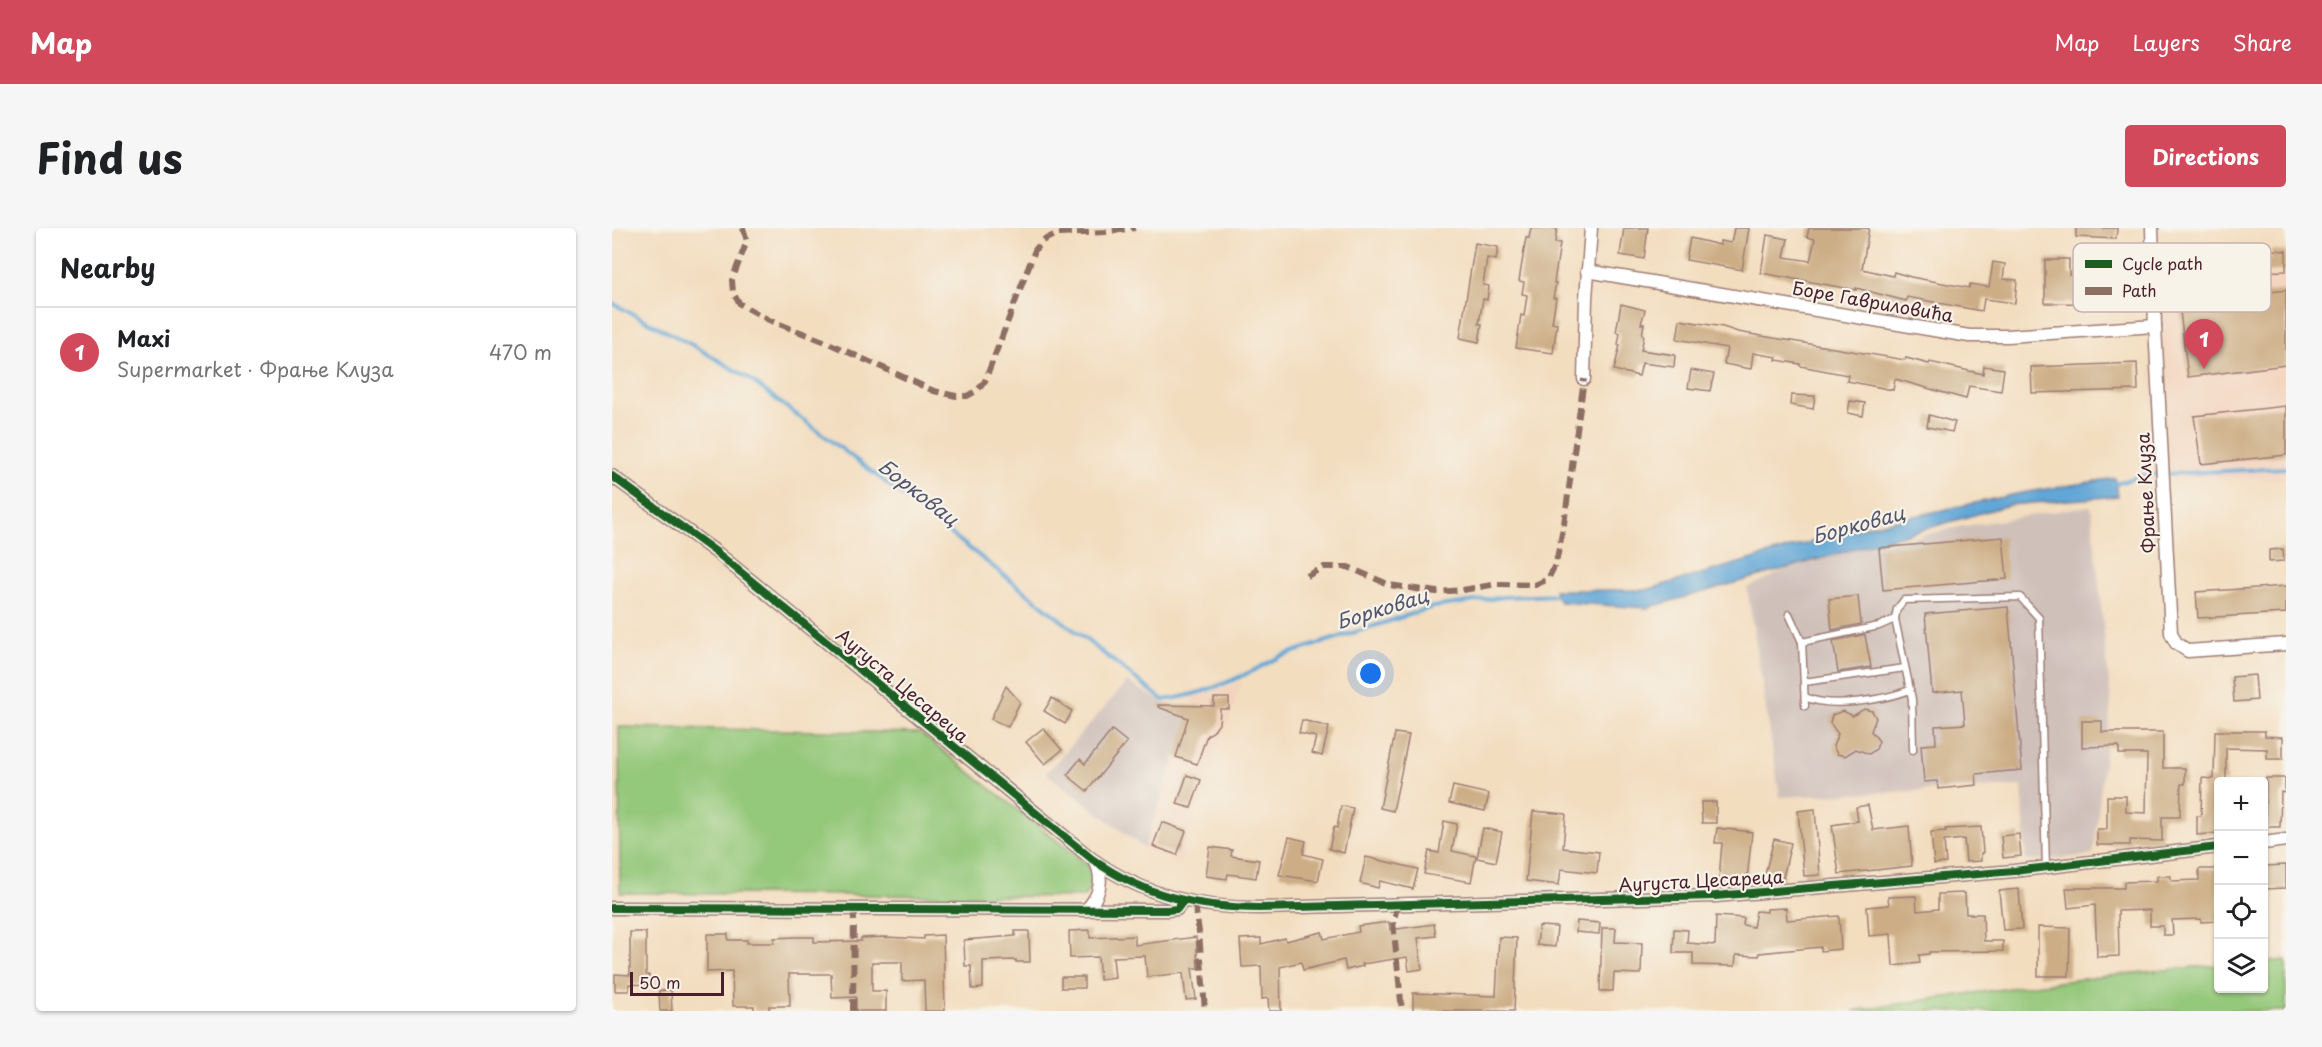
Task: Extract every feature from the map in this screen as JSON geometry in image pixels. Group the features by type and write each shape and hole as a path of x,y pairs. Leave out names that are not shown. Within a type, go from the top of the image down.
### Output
{"street":[{"path":"1584,379 1587,271 1591,228"},
{"name":"Фрање Клуза","path":"2152,228 2152,243"},
{"name":"Боре Гавриловића","path":"1587,271 1969,336 2008,336 2155,326"},
{"name":"Фрање Клуза","path":"2155,312 2171,633 2176,643 2188,651 2286,644"},
{"name":"Аугуста Цесареца","path":"612,476 716,552 1053,830 1096,862 1141,886 1183,901 1208,906 1249,908 1692,898 2046,868 2214,848"},
{"path":"2268,842 2286,840"},
{"path":"1086,910 1095,899 1100,885 1096,862"},
{"name":"Аугуста Цесареца","path":"612,908 1167,910 1177,909 1183,901"}],"lane":[{"path":"1913,750 1910,690 1895,619 1897,609 1904,600 2020,597 2039,618 2046,868"},
{"path":"1789,614 1802,642 1805,706"},
{"path":"1802,642 1879,626 1895,619"},
{"path":"1804,682 1905,668"},
{"path":"1804,697 1833,703 1894,696 1910,690"}],"shaded area":[{"path":"2271,276 2286,276 2286,479 2162,479 2152,428 2149,312 2271,312"},
{"path":"2091,506 2111,703 2093,855 2026,861 2022,786 1780,797 1747,588 1803,562 1959,527"},
{"path":"1127,682 1166,704 1193,706 1144,848 1046,773"},
{"path":"1243,682 1216,754 1179,867 1144,848 1193,706 1192,698"}],"green space":[{"path":"619,727 920,733 1088,865 1092,884 1084,897 620,893"},
{"path":"2286,960 2286,1011 1853,1011 2036,985 2214,965 2214,993 2268,993 2268,962"}],"water":[{"path":"2115,478 2118,496 2009,505 1647,608 1560,602 1554,590 1646,590 1859,528 2021,493"}],"building":[{"path":"1531,228 1557,228 1555,243 1560,243 1553,298 1556,298 1552,323 1557,324 1553,353 1516,348 1521,315 1524,316 1527,295 1522,294 1524,282 1519,281 1526,238 1529,238"},
{"path":"1624,228 1648,228 1644,259 1620,255"},
{"path":"1734,228 1749,228 1742,270 1686,260 1690,238 1720,245 1720,241 1731,243"},
{"path":"1809,228 1869,228 1862,269 1893,276 1894,272 1969,288 1970,284 1989,287 1993,262 2005,264 2003,279 2017,280 2015,303 1984,299 1982,311 1907,297 1906,301 1856,288 1856,290 1761,273 1767,235 1788,239 1784,257 1810,261 1815,239 1807,237"},
{"path":"2076,228 2117,228 2116,239 2076,237"},
{"path":"1475,243 1498,247 1496,260 1487,258 1483,285 1489,286 1487,300 1483,299 1479,342 1460,338"},
{"path":"2271,250 2286,251 2286,271 2271,271"},
{"path":"2069,259 2069,275 2073,275 2073,303 2045,303 2045,260"},
{"path":"2286,290 2286,365 2188,377 2180,312 2271,312 2271,292"},
{"path":"1621,304 1645,310 1641,324 1644,324 1642,335 1644,336 1641,350 1675,355 1674,367 1642,363 1639,376 1614,370 1620,345 1618,345 1620,333 1616,332"},
{"path":"1680,320 1723,327 1738,332 1905,360 1906,358 1929,364 1930,362 1983,374 1984,366 2004,369 2001,391 1969,386 1966,399 1895,379 1893,390 1847,381 1848,375 1800,366 1800,364 1776,360 1777,357 1753,353 1751,369 1724,364 1727,348 1677,339"},
{"path":"2137,363 2138,390 2032,393 2031,367"},
{"path":"1691,370 1714,374 1710,391 1688,388"},
{"path":"1791,395 1815,396 1813,409 1790,405"},
{"path":"1850,401 1865,403 1863,416 1848,413"},
{"path":"2286,406 2286,455 2201,464 2194,416"},
{"path":"1929,415 1955,422 1952,432 1927,427"},
{"path":"2003,537 2007,579 1883,590 1879,548"},
{"path":"2283,549 2284,561 2269,562 2269,550"},
{"path":"2286,586 2286,613 2198,618 2196,592"},
{"path":"1858,596 1861,624 1832,630 1829,599"},
{"path":"2008,607 2022,770 1976,774 1977,785 1938,789 1937,781 1924,782 1921,745 1936,744 1935,726 1965,724 1962,690 1932,693 1925,614"},
{"path":"1865,635 1871,667 1838,672 1833,641"},
{"path":"2255,675 2257,700 2234,702 2232,677"},
{"path":"1006,686 1020,702 1008,727 991,719"},
{"path":"1052,698 1072,711 1065,724 1044,711"},
{"path":"1214,698 1229,698 1229,709 1220,709 1219,724 1213,732 1207,735 1197,764 1176,757 1188,718 1158,707 1158,705 1214,706"},
{"path":"1864,709 1872,711 1876,718 1871,731 1879,741 1876,749 1869,754 1856,749 1845,756 1837,754 1833,746 1838,734 1830,723 1832,715 1843,711 1853,716"},
{"path":"1302,720 1329,727 1322,756 1312,753 1316,737 1299,733"},
{"path":"2082,721 2102,721 2102,732 2163,732 2163,768 2185,768 2185,784 2181,784 2180,817 2162,817 2162,841 2130,840 2130,845 2097,845 2097,829 2107,829 2107,796 2126,796 2126,812 2146,813 2147,754 2119,754 2119,746 2082,747"},
{"path":"1043,728 1062,750 1045,764 1026,742"},
{"path":"1112,730 1127,742 1087,791 1067,775 1080,759 1085,764"},
{"path":"2215,731 2265,731 2265,736 2283,737 2283,759 2267,759 2267,749 2226,748 2226,777 2214,777"},
{"path":"1395,733 1409,735 1393,811 1380,808"},
{"path":"1187,775 1201,780 1191,808 1177,804"},
{"path":"2202,778 2214,779 2214,833 2197,835 2197,816 2201,816"},
{"path":"2268,778 2285,778 2285,793 2281,792 2280,827 2268,827"},
{"path":"1453,786 1489,794 1485,811 1449,803"},
{"path":"1701,802 1716,802 1716,823 1702,823"},
{"path":"1868,805 1873,830 1909,826 1912,866 1839,874 1832,825 1858,821 1856,807"},
{"path":"1341,806 1353,808 1344,853 1329,849 1334,827 1337,828"},
{"path":"1815,809 1820,875 1804,876 1798,811"},
{"path":"1533,811 1566,814 1563,848 1599,852 1597,873 1561,869 1559,885 1526,881"},
{"path":"1444,821 1457,824 1452,851 1476,856 1471,882 1424,874 1429,851 1439,853"},
{"path":"1162,822 1186,831 1177,855 1153,846"},
{"path":"1981,827 1983,853 1981,853 1981,861 1966,862 1964,839 1944,841 1946,863 1934,864 1931,832"},
{"path":"1483,828 1502,832 1496,862 1477,858"},
{"path":"1717,828 1752,832 1747,880 1719,878 1722,843 1715,843"},
{"path":"2019,834 2021,856 2003,858 2001,836"},
{"path":"1289,837 1306,841 1303,854 1323,859 1318,881 1279,875"},
{"path":"1774,839 1791,843 1782,882 1764,878"},
{"path":"1210,847 1232,850 1231,856 1259,860 1256,878 1228,874 1227,879 1206,876"},
{"path":"1366,857 1418,869 1413,889 1380,881 1378,888 1360,883"},
{"path":"2286,865 2286,888 2268,889 2268,866"},
{"path":"2199,869 2214,869 2214,921 2201,922 2201,919 2172,920 2173,935 2163,935 2163,926 2150,926 2150,910 2118,911 2119,956 2097,957 2095,905 2068,908 2066,888 2124,888 2124,882 2157,881 2157,876 2171,876 2171,881 2199,880"},
{"path":"2019,889 2022,929 2003,930 1999,891"},
{"path":"1965,893 1966,914 1983,914 1984,941 2003,941 2003,951 1929,952 1929,954 1919,955 1920,963 1893,966 1891,934 1869,936 1867,907 1889,905 1888,897 1916,896 1917,911 1938,909 1938,894"},
{"path":"1786,908 1787,920 1839,916 1841,949 1821,951 1821,947 1759,953 1759,956 1736,955 1735,966 1693,965 1693,953 1673,953 1674,929 1688,930 1687,943 1715,945 1716,916 1744,918 1743,925 1753,927 1756,911 1767,912 1767,909"},
{"path":"1577,921 1600,923 1599,934 1576,932"},
{"path":"1389,922 1390,930 1434,924 1436,936 1418,938 1422,969 1409,971 1407,957 1362,964 1363,966 1346,970 1344,960 1303,970 1301,962 1280,967 1281,1011 1269,1011 1268,998 1262,999 1261,966 1242,967 1240,939 1261,938 1261,944 1285,938 1286,941 1322,932 1324,939 1359,932 1358,926"},
{"path":"1539,926 1557,927 1555,947 1537,945"},
{"path":"2038,927 2070,928 2069,976 2038,976"},
{"path":"1602,928 1616,928 1615,942 1642,943 1641,974 1614,973 1613,991 1600,991"},
{"path":"1090,930 1090,938 1135,936 1135,945 1196,937 1198,968 1192,968 1196,999 1186,1000 1183,973 1147,977 1145,956 1113,957 1115,978 1100,980 1098,957 1070,958 1069,931"},
{"path":"1015,931 1029,931 1030,962 983,961 983,988 972,989 971,966 965,966 964,940 1015,936"},
{"path":"630,932 646,932 646,975 649,975 649,985 629,984 629,991 615,991 615,974 630,975"},
{"path":"707,934 728,934 728,940 747,940 747,943 774,943 774,938 795,937 814,937 814,942 861,941 861,938 885,937 924,939 924,936 943,935 945,1011 925,1011 924,980 902,981 902,962 872,962 872,991 886,991 886,1011 856,1011 856,997 832,998 831,974 789,974 790,1006 769,1006 769,1011 754,1011 754,1006 733,1006 732,971 707,972"},
{"path":"1499,937 1517,938 1514,1011 1413,1011 1413,993 1496,996"},
{"path":"1061,977 1084,977 1084,988 1061,988"},
{"path":"671,990 672,1011 660,1011 659,991"}],"waterway":[{"name":"Борковац","path":"612,303 696,347 748,378 880,478 1163,700 1209,689 1281,656 1433,607 1504,597 1559,595"},
{"name":"Борковац","path":"2111,485 2145,475 2286,468"}],"marked path":[{"path":"743,228 747,241 732,280 733,293 740,304 769,320 826,342 934,391 956,396 967,396 978,390 985,381 1035,250 1042,241 1056,234 1135,228"},
{"path":"1307,576 1324,567 1348,567 1390,585 1436,592 1497,584 1535,585 1548,579 1556,563 1564,524 1584,379"},
{"path":"1195,904 1205,1011"},
{"path":"1398,905 1393,922 1402,1011"},
{"path":"853,1011 854,909"}],"cycle path":[{"path":"612,476 716,552 1092,859 1112,872 1152,891 1193,902 1215,906 1260,908 1715,896 2014,871 2214,847"},
{"path":"612,908 1167,910 1177,909 1183,901"}],"place":[{"name":"Maxi","path":"2204,369"}]}
